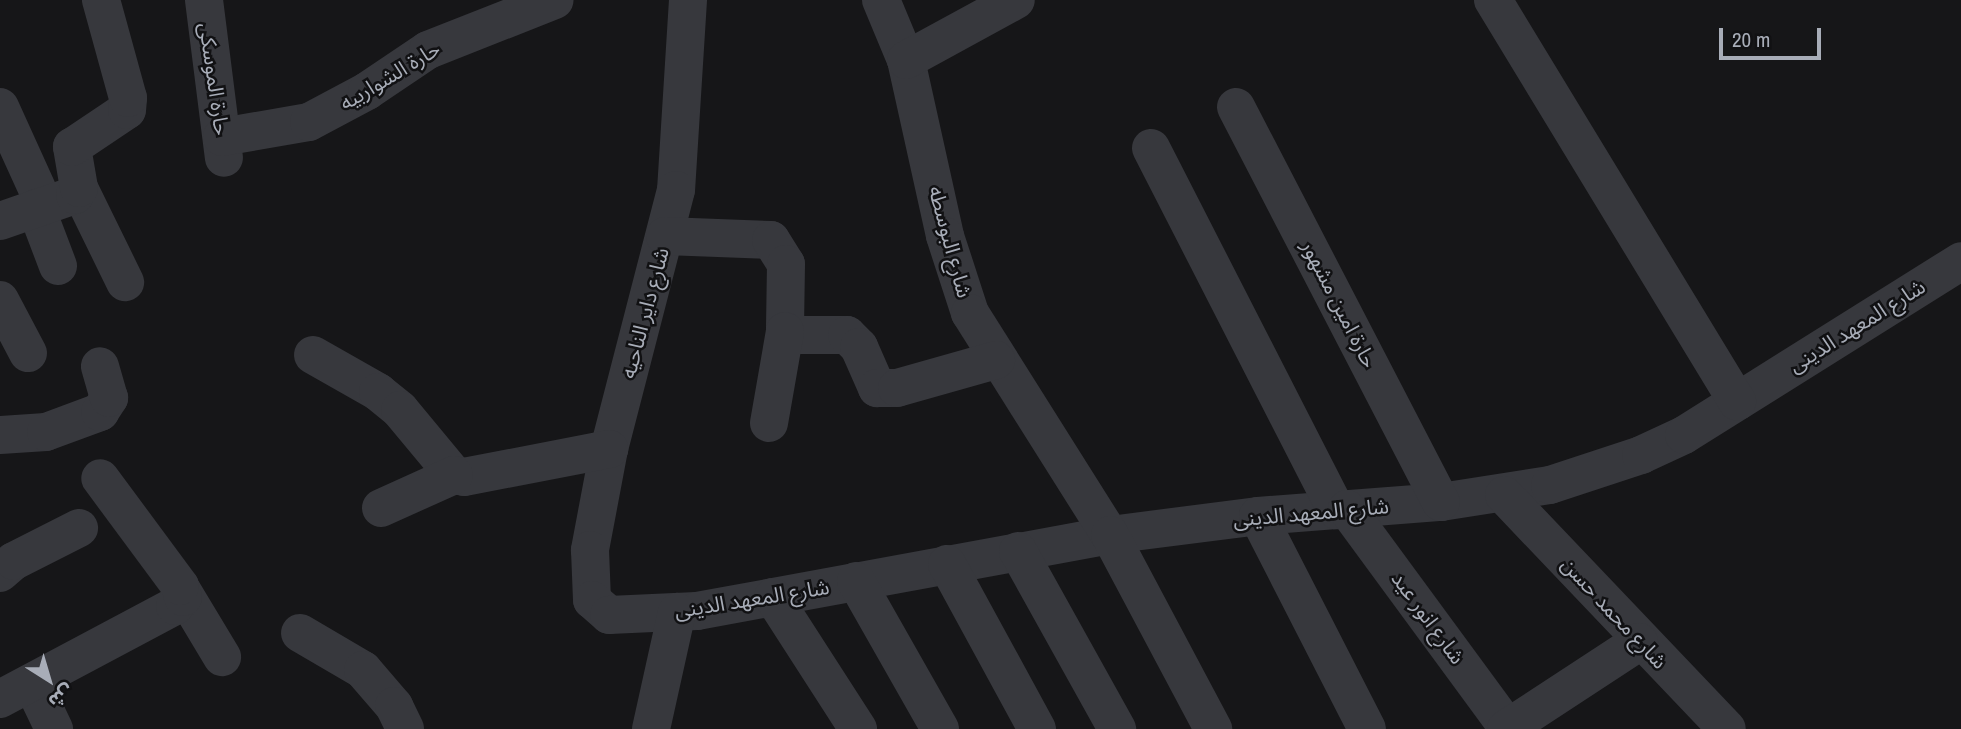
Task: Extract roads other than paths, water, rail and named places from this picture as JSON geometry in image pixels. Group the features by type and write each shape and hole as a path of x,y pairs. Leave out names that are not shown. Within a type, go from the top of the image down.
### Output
{"street":[{"path":"101,0 129,104 124,116 70,150 79,188 125,282"},
{"name":"حارة الموسكى","path":"204,0 223,147"},
{"name":"حارة الشواربيه","path":"223,147 309,122 367,91 428,50 555,0"},
{"name":"شارع داير الناحيه","path":"609,615 592,600 590,550 609,449 676,190 688,0"},
{"name":"شارع البوسطه","path":"881,0 906,60 956,275 996,360 1110,535 1213,729"},
{"path":"906,60 1016,0"},
{"path":"1493,0 1737,402"},
{"path":"0,107 41,207 58,266"},
{"name":"حارة امين مشهور","path":"1236,107 1441,502"},
{"name":"شارع انور عيد","path":"1151,148 1341,509 1507,728"},
{"path":"0,221 71,197 79,188"},
{"path":"665,236 771,240 786,264 785,331 769,423"},
{"name":"شارع المعهد الدينى","path":"609,615 677,612 773,597 1110,535 1258,516 1504,495 1584,475 1641,455 1737,402 1961,261"},
{"path":"0,300 28,353"},
{"path":"785,331 793,335 847,335 859,347 870,380 887,390 996,360"},
{"path":"313,355 385,398 454,475"},
{"path":"0,435 46,432 100,412 109,398 100,366"},
{"path":"381,508 454,475 464,477 609,449"},
{"path":"100,478 183,592 222,657"},
{"name":"شارع محمد حسن","path":"1504,495 1639,642 1727,729"},
{"path":"1258,516 1367,729"},
{"path":"12,552 79,528"},
{"path":"1018,551 1117,729"},
{"path":"947,564 1037,729"},
{"path":"856,581 940,729"},
{"path":"54,729 16,692 181,603 183,592"},
{"path":"773,597 858,729"},
{"path":"662,721 677,612"},
{"path":"300,633 363,670 394,706 405,729"},
{"path":"1507,728 1639,642"}]}
